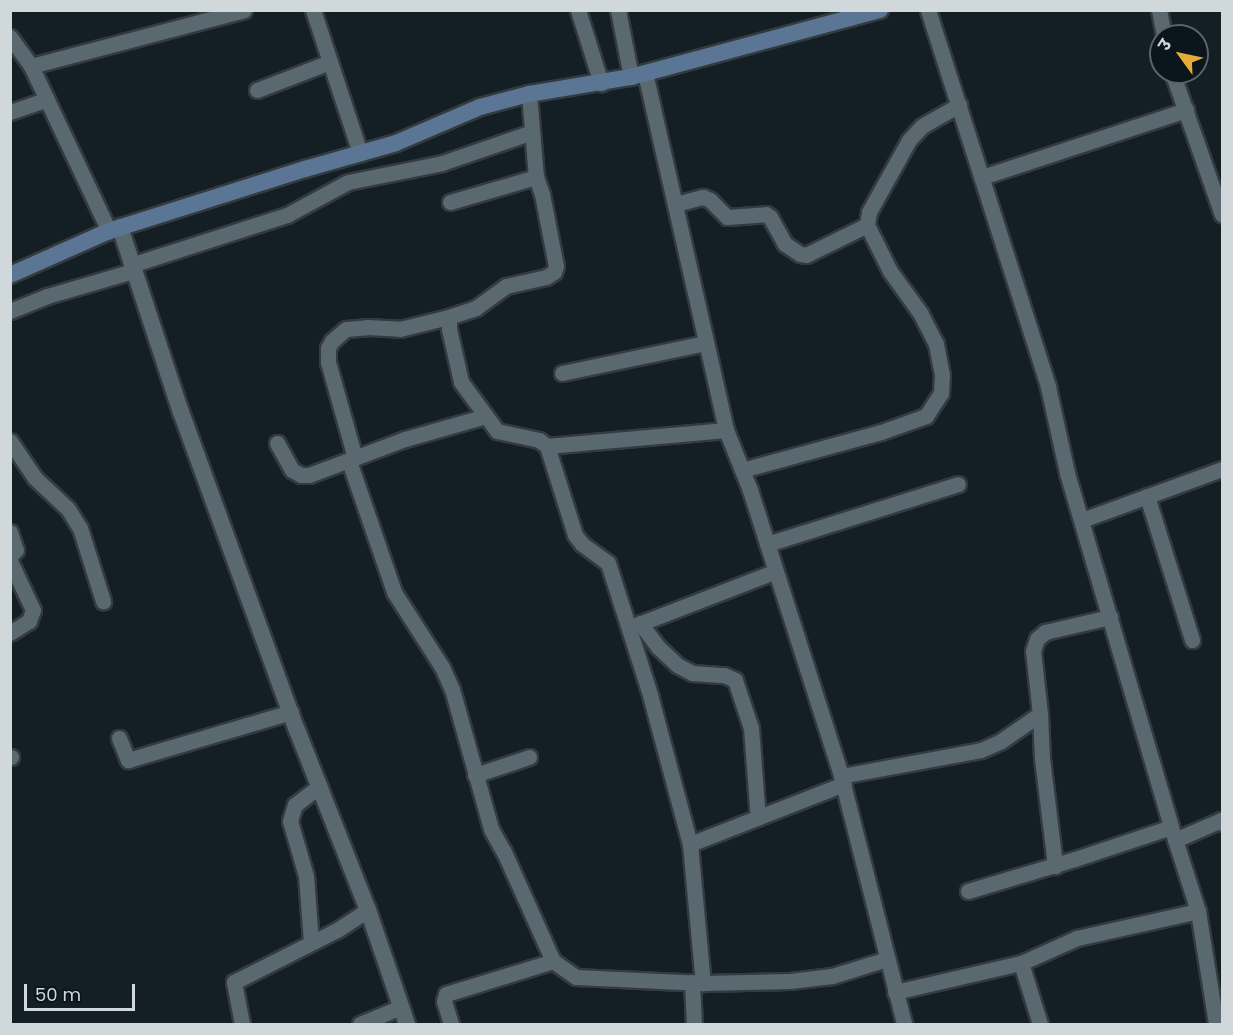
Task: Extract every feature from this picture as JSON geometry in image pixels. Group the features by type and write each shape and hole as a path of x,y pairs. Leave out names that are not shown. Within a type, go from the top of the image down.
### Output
{"main road":[{"path":"10,275 114,229 428,131 480,107 530,94 638,75 880,10"}],"street":[{"path":"31,66 244,10"},
{"path":"313,10 360,153"},
{"path":"578,10 602,83"},
{"path":"618,10 676,204 726,430 767,544 843,780 904,1024"},
{"path":"928,10 1048,387 1067,473 1198,911 1216,1024"},
{"path":"10,38 31,66 132,268 181,412 291,712 368,910 407,1024"},
{"path":"257,90 330,62"},
{"path":"1177,84 1222,215"},
{"path":"530,94 536,177 555,259 554,272 546,278 506,286 476,308 448,317 399,329 367,327 346,329 332,341 328,348 328,362 352,459 394,592 442,667 452,689 491,829 504,852 553,961 576,977 698,982 790,981 832,976 887,959"},
{"path":"10,112 46,99"},
{"path":"742,470 881,432 926,416 941,393 942,375 936,344 921,314 890,271 867,225 869,212 909,140 922,126 959,105"},
{"path":"982,177 1186,110"},
{"path":"10,311 47,296 287,214 348,182 442,164 532,132"},
{"path":"450,202 536,177"},
{"path":"676,204 703,197 710,200 727,217 766,214 785,244 800,254 806,255 867,225"},
{"path":"448,317 448,329 461,382 497,431 539,440 547,446 569,524 582,544 608,563 634,625 650,695 690,844 698,982 694,1024"},
{"path":"562,373 706,343"},
{"path":"277,443 292,470 301,475 309,475 405,439 486,416"},
{"path":"547,446 726,430"},
{"path":"10,441 35,478 68,509 80,528 103,601"},
{"path":"1082,520 1222,469"},
{"path":"767,544 958,484"},
{"path":"1147,496 1192,640"},
{"path":"10,532 16,550 10,558 33,610 29,621 10,633"},
{"path":"634,625 776,571"},
{"path":"1054,866 1042,758 1041,714 1033,651 1036,639 1046,632 1110,617"},
{"path":"634,625 677,665 692,674 724,675 735,680 751,728 758,818"},
{"path":"119,738 128,760 291,712"},
{"path":"690,844 758,818 843,780 981,750 1001,741 1041,714"},
{"path":"475,775 529,757"},
{"path":"311,942 306,876 290,821 295,805 319,786"},
{"path":"968,891 1222,817"},
{"path":"243,1024 234,982 368,910"},
{"path":"895,992 1021,963 1077,938 1198,911"},
{"path":"451,1024 444,1001 447,994 553,961"},
{"path":"1021,963 1040,1024"},
{"path":"360,1024 401,1007"}]}
